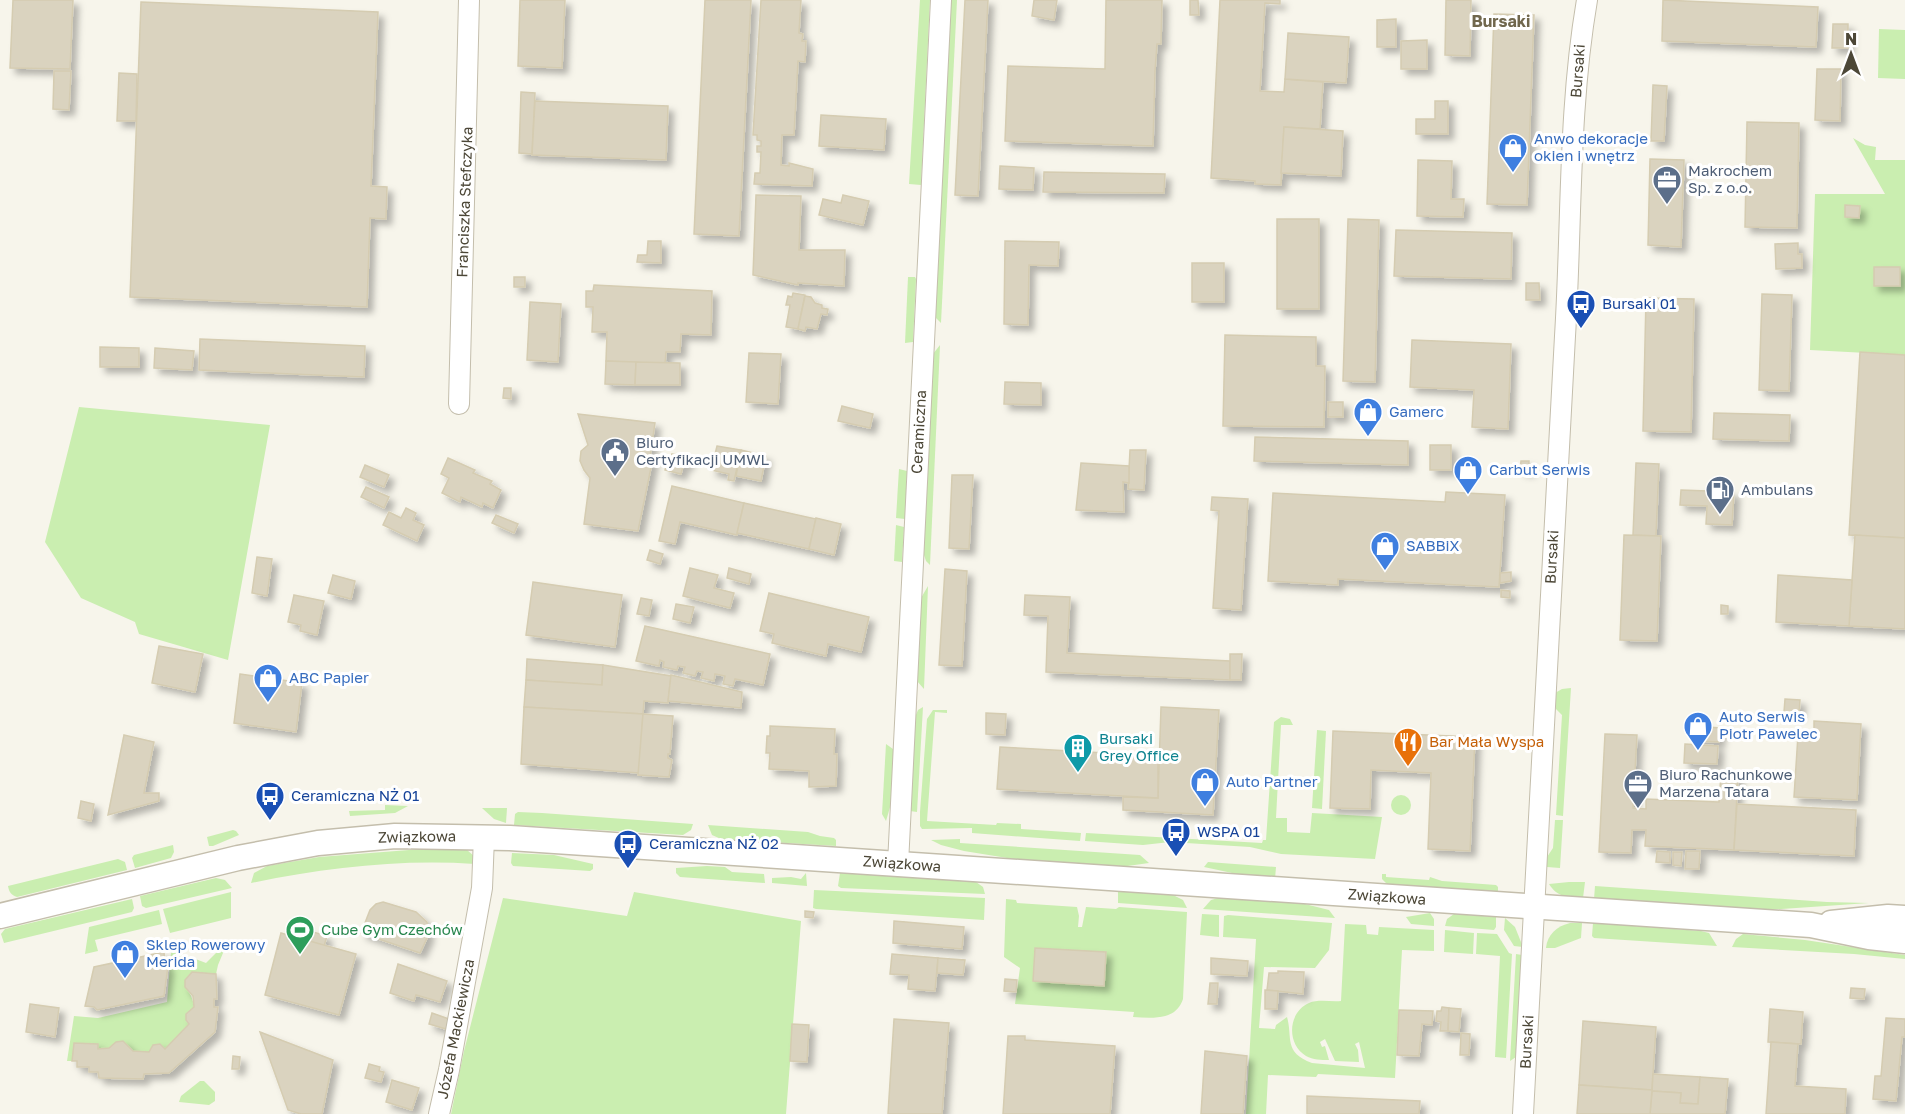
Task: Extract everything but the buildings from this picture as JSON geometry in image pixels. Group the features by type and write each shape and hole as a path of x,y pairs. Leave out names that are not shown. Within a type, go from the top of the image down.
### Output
{"street":[{"name":"Franciszka Stefczyka","path":"459,404 469,0"},
{"name":"Ceramiczna","path":"898,864 941,0"},
{"name":"Bursaki","path":"1523,1114 1566,334 1574,125 1580,42 1587,0"},
{"name":"Związkowa","path":"0,916 285,848 395,836 484,837 1811,925 1869,938 1905,941"},
{"name":"Józefa Mackiewicza","path":"439,1114 482,888 484,837"},
{"name":"Związkowa","path":"1811,925 1888,917 1905,918"}],"green space":[{"path":"920,0 930,0 921,185 909,184"},
{"path":"951,0 957,0 941,323 935,313"},
{"path":"1879,29 1905,30 1905,79 1878,78"},
{"path":"1853,138 1865,145 1876,147 1875,160 1905,160 1905,355 1810,350 1815,194 1885,194"},
{"path":"908,277 916,279 913,342 905,343"},
{"path":"940,345 930,565 923,552 933,354"},
{"path":"79,407 270,425 228,660 139,634 135,622 81,598 45,542"},
{"path":"899,469 907,471 905,519 896,518"},
{"path":"896,525 904,527 902,562 894,561"},
{"path":"928,586 924,689 917,681 917,676 921,598"},
{"path":"1571,688 1563,816 1556,815 1562,715 1556,709 1555,693"},
{"path":"923,707 917,812 910,811 915,717 918,710"},
{"path":"933,710 947,710 947,713 935,712 927,821 1021,824 1021,829 1081,833 1080,841 972,833 972,828 922,829 920,812 927,719"},
{"path":"1281,717 1290,719 1293,725 1281,725 1276,818 1287,818 1287,832 1310,833 1312,813 1382,817 1375,859 1281,854 1250,847 1170,842 1143,845 1085,841 1086,833 1262,843 1266,840 1274,722"},
{"path":"1317,730 1326,731 1322,809 1312,808"},
{"path":"886,744 893,749 894,753 891,804 886,821 882,814"},
{"path":"1401,795 1408,798 1411,805 1408,812 1401,815 1394,812 1391,805 1394,798"},
{"path":"385,805 408,806 395,813 350,816 349,811 385,810"},
{"path":"482,808 507,808 506,823 494,819"},
{"path":"518,812 693,824 691,830 683,835 514,825 515,814"},
{"path":"1555,820 1563,820 1560,868 1547,867 1545,860 1553,848"},
{"path":"708,825 808,832 834,838 836,846 721,839 712,835"},
{"path":"233,830 239,835 209,846 207,837"},
{"path":"960,839 960,843 1140,855 1149,863 1113,868 1020,860 964,851 931,840"},
{"path":"173,845 174,852 171,858 135,868 132,858 134,855"},
{"path":"422,849 467,850 474,856 475,864 418,863 362,866 251,883 254,873 267,866 319,857"},
{"path":"512,853 554,855 593,864 593,869 590,871 513,866"},
{"path":"118,859 125,862 127,870 17,897 8,888 8,886"},
{"path":"1208,862 1276,867 1275,879 1251,877 1204,867"},
{"path":"725,867 732,872 764,874 765,883 680,877 676,873 676,868"},
{"path":"806,873 807,886 772,883 772,878 801,879"},
{"path":"840,873 976,882 983,887 985,894 841,888 838,886"},
{"path":"1382,874 1386,874 1386,877 1429,880 1430,877 1442,881 1496,885 1498,891 1496,893 1388,885 1382,879"},
{"path":"216,878 225,880 232,888 146,908 142,906 140,896"},
{"path":"1585,882 1583,898 1560,894 1549,884"},
{"path":"1595,886 1869,903 1766,910 1594,899"},
{"path":"814,890 985,898 984,920 816,909 813,908"},
{"path":"1118,891 1173,895 1183,900 1187,908 1118,903"},
{"path":"231,892 231,918 170,933 163,909"},
{"path":"634,892 801,921 786,1114 451,1114 464,1051 503,898 627,916"},
{"path":"1218,898 1301,903 1329,910 1335,918 1203,909 1211,900"},
{"path":"132,899 134,908 132,912 4,943 1,934 5,929"},
{"path":"1006,899 1016,900 1017,903 1077,907 1078,927 1082,927 1086,907 1187,912 1183,999 1180,1006 1169,1015 1148,1018 1133,1017 1134,1012 1015,1004 1020,968 1004,957"},
{"path":"159,910 162,924 95,940 98,951 85,954 89,927"},
{"path":"1430,913 1434,919 1434,926 1411,924 1406,917"},
{"path":"1202,914 1219,915 1219,937 1200,935"},
{"path":"1454,914 1496,917 1496,927 1494,930 1445,926 1447,919"},
{"path":"1224,916 1332,923 1329,950 1315,968 1264,967 1259,1028 1275,1029 1276,1025 1287,1017 1291,1044 1303,1059 1312,1063 1365,1068 1359,1042 1355,1044 1359,1062 1335,1061 1325,1039 1320,1042 1322,1047 1325,1046 1329,1060 1306,1056 1295,1044 1293,1036 1292,1028 1297,1013 1309,1003 1341,1001 1345,924 1366,925 1367,934 1378,935 1379,927 1434,930 1434,951 1402,950 1395,1078 1318,1074 1316,1077 1268,1075 1266,1114 1246,1114 1256,939 1223,937"},
{"path":"1505,918 1515,927 1523,947 1514,946 1504,930"},
{"path":"1570,923 1582,923 1581,938 1555,948 1546,948 1548,939 1554,932"},
{"path":"1593,923 1701,931 1709,933 1717,946 1594,938 1592,936"},
{"path":"1445,930 1474,933 1473,954 1444,952"},
{"path":"1477,933 1497,934 1512,954 1506,1058 1495,1057 1500,956 1476,954"},
{"path":"1743,934 1805,940 1905,955 1905,959 1732,947 1736,939"},
{"path":"228,941 216,974 192,972 185,980 194,1007 186,1014 189,1024 165,1049 160,1045 153,1045 149,1052 133,1051 123,1041 116,1042 109,1048 98,1049 74,1044 72,1061 67,1061 74,1016 98,1018 167,1002 171,952 206,963"},
{"path":"1516,954 1522,955 1516,1057 1510,1061"},
{"path":"200,1081 204,1081 215,1092 215,1101 209,1105 179,1102 181,1096"}],"place":[{"name":"Anwo dekoracje okien i wnętrz","path":"1513,174"},
{"name":"Makrochem Sp. z o.o.","path":"1667,206"},
{"name":"Bursaki 01","path":"1581,330"},
{"name":"Gamerc","path":"1368,438"},
{"name":"Biuro Certyfikacji UMWL","path":"615,478"},
{"name":"Carbut Serwis","path":"1468,496"},
{"name":"Ambulans","path":"1720,516"},
{"name":"SABBiX","path":"1385,572"},
{"name":"ABC Papier","path":"268,704"},
{"name":"Auto Serwis Piotr Pawelec","path":"1698,752"},
{"name":"Bar Mała Wyspa","path":"1408,768"},
{"name":"Bursaki Grey Office","path":"1078,774"},
{"name":"Auto Partner","path":"1205,808"},
{"name":"Biuro Rachunkowe Marzena Tatara","path":"1638,810"},
{"name":"Ceramiczna NŻ 01","path":"270,822"},
{"name":"WSPA 01","path":"1176,858"},
{"name":"Ceramiczna NŻ 02","path":"628,870"},
{"name":"Cube Gym Czechów","path":"300,956"},
{"name":"Sklep Rowerowy Merida","path":"125,980"}],"district":[{"name":"Bursaki","path":"1501,21"}]}
